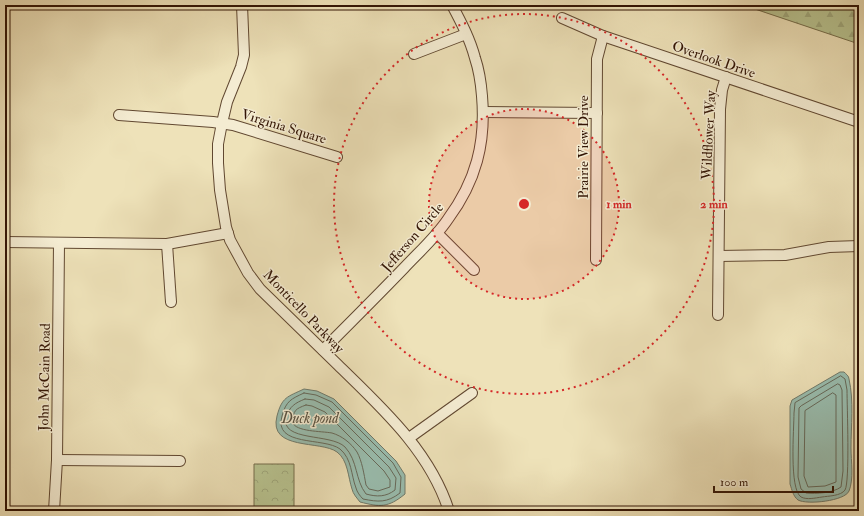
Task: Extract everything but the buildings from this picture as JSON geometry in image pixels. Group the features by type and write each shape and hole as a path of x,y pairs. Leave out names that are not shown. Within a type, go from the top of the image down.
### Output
{"street":[{"name":"Monticello Parkway","path":"242,5 244,55 227,102 218,144 220,190 226,227 230,240 248,273 260,289 379,405 409,438 436,479 449,511"},
{"name":"Jefferson Circle","path":"323,350 437,233 458,204 468,187 474,171 483,135 483,112 480,80 475,58 466,34 452,5"},
{"name":"Overlook Drive","path":"562,18 603,36 859,122"},
{"path":"414,54 466,34"},
{"name":"Prairie View Drive","path":"596,260 597,59 603,36"},
{"name":"Wildflower Way","path":"718,315 720,109 722,90 726,77"},
{"path":"483,112 597,113"},
{"name":"Virginia Square","path":"119,115 233,125 337,157"},
{"path":"5,242 167,244 228,233"},
{"path":"437,233 474,270"},
{"name":"John McCain Road","path":"54,511 57,460 60,243"},
{"path":"167,244 171,302"},
{"path":"719,256 785,255 829,247 859,246"},
{"path":"409,438 472,393"},
{"path":"57,460 180,460"}],"green space":[{"path":"743,5 859,5 859,44"},
{"path":"254,464 294,464 294,508 254,507"}],"water":[{"path":"840,372 844,372 848,377 851,387 851,486 846,494 833,500 809,502 798,500 793,493 790,484 790,406 792,400"},
{"name":"Duck pond","path":"304,389 317,391 334,399 396,461 405,475 405,494 394,502 384,505 373,505 360,502 355,496 341,455 329,448 298,443 288,440 280,435 276,427 277,416 283,401 289,396"}]}
